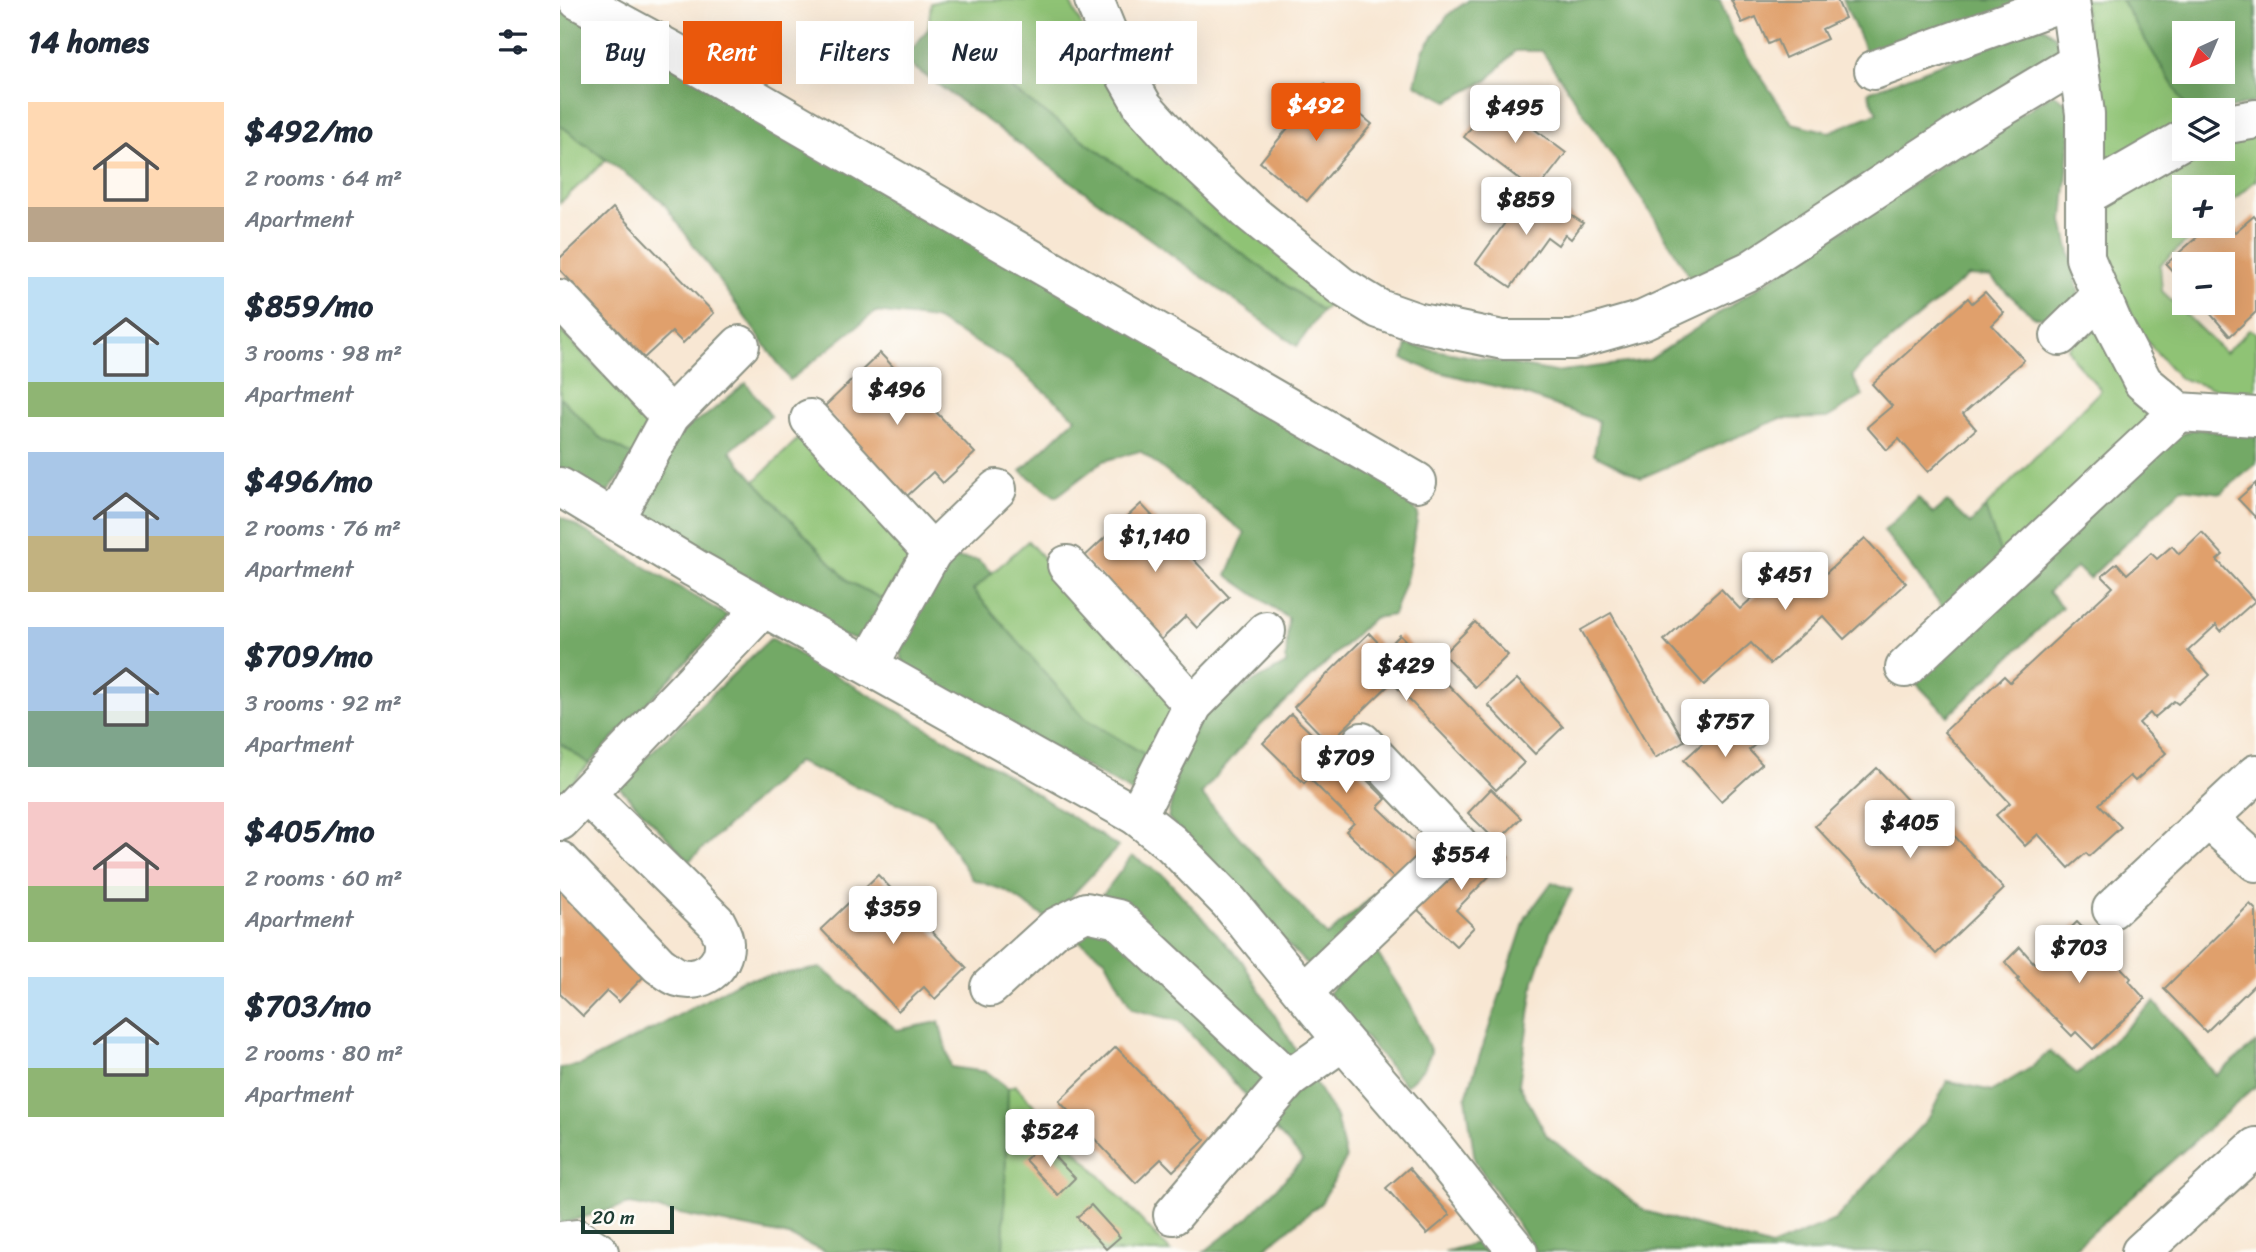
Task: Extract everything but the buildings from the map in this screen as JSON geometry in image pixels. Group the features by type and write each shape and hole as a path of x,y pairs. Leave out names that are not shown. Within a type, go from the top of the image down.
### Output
{"street":[{"path":"578,0 696,65 1418,482"},
{"path":"1094,0 1123,71 1143,106 1180,147 1247,210 1341,286 1379,309 1416,322 1503,340 1573,340 1643,320 1751,270 1971,126 2078,62"},
{"path":"1874,70 2069,0 2085,114 2085,258 2101,296 2143,382 2179,412 2256,418"},
{"path":"2235,122 2256,118"},
{"path":"2085,196 2172,146"},
{"path":"2060,336 2101,296"},
{"path":"560,299 670,416"},
{"path":"614,520 670,416 740,345"},
{"path":"1905,668 2179,412"},
{"path":"810,419 932,552"},
{"path":"560,487 764,607 1137,816 1171,843 1229,902 1431,1143 1518,1252"},
{"path":"869,665 932,552 997,489"},
{"path":"1067,565 1193,705"},
{"path":"560,821 764,607"},
{"path":"1137,816 1193,705 1266,631"},
{"path":"1303,992 1458,844 1362,741"},
{"path":"2112,909 2256,774"},
{"path":"560,861 659,965 678,977 697,979 711,972 720,960 724,942 716,922 587,795"},
{"path":"2208,818 2256,862"},
{"path":"990,987 1055,927 1086,912 1118,919 1289,1079"},
{"path":"1173,1215 1289,1079 1343,1041"},
{"path":"2141,1252 2256,1147"},
{"path":"560,1241 578,1239 599,1252"}],"green space":[{"path":"943,0 1069,0 1079,21 1036,21 1036,84 1111,84 1126,115 1338,296 1322,311 1005,84 1022,84 1022,21 929,21 931,3"},
{"path":"1469,0 1720,0 1733,35 1792,123 1829,132 1877,113 1868,92 2034,28 2044,27 2054,35 2062,50 1740,261 1691,279 1655,219 1542,51 1515,51 1488,80 1448,101 1415,84 1423,51 1449,14"},
{"path":"1843,0 2040,0 1870,61"},
{"path":"2083,0 2121,0 2181,98 2172,98 2172,129 2112,160 2104,156"},
{"path":"2121,0 2256,0 2256,102 2235,107 2235,98 2181,98 2172,84 2235,84 2235,21 2172,21 2172,84"},
{"path":"560,1 595,21 581,21 581,84 669,84 669,63 683,71 683,84 705,84 1395,478 1418,514 1407,576 1393,615 1373,618 1256,730 1201,794 1327,936 1375,894 1381,908 1312,970 1168,818 1180,758 1206,708 1286,664 1288,618 1227,575 1245,533 1140,451 1103,461 1056,497 1021,471 1076,418 1009,361 934,319 875,312 790,380 662,201 560,125"},
{"path":"928,29 928,77 914,67 914,47"},
{"path":"937,84 1005,84 1322,311 1297,346"},
{"path":"2053,94 2068,104 2072,117 2063,221 2079,293 2064,318 2034,317 1990,277 1968,276 1861,365 1852,376 1863,396 1827,418 1779,419 1641,478 1594,454 1599,421 1517,392 1428,369 1403,359 1407,345 1555,372 1649,360 1971,145"},
{"path":"560,125 606,160 560,203"},
{"path":"2256,137 2256,180 2235,198 2235,175 2172,175 2172,238 2190,238 2160,265 2162,291 2172,301 2172,315 2186,315 2225,353 2250,329 2256,333 2256,397 2235,395 2179,378 2143,337 2103,255 2096,220 2133,179 2173,161 2235,161 2235,140"},
{"path":"2091,326 2103,336 2145,396 2151,418 2003,560 1985,508 2101,390 2074,360 2068,348"},
{"path":"560,330 648,419 636,457 599,437 560,397"},
{"path":"746,383 771,416 730,451 849,582 892,604 862,640 841,636 649,522 643,506 682,429 707,415"},
{"path":"560,397 599,437 636,457 607,493 560,474"},
{"path":"2193,429 2256,436 2256,464 2221,493 2182,488 2089,579 2077,567 2048,592 2062,607 1948,716 1913,680 2168,441"},
{"path":"802,435 910,548 913,568 892,604 849,582 755,481"},
{"path":"1918,497 1933,514 1947,502 1970,524 1985,508 2003,560 1945,611 1884,531"},
{"path":"560,516 729,617 589,764 560,743"},
{"path":"1028,541 1165,695 1171,716 1154,760 1084,718 973,590"},
{"path":"947,557 978,560 992,573 973,590 1084,718 1154,760 1135,794 904,665 898,645"},
{"path":"771,638 1003,772 1118,847 1049,920 1006,891 972,879 933,818 797,762 689,861 617,785"},
{"path":"560,743 589,764 560,796"},
{"path":"1132,856 1164,876 1242,961 1303,1062 1288,1068 1098,901"},
{"path":"1552,882 1572,890 1551,930 1534,981 1519,1084 1547,1136 1645,1211 1771,1247 1835,1220 1930,1116 1947,1081 1992,1091 2032,1067 2050,1051 2077,1074 2154,1002 2216,1075 2256,1043 2256,1086 2070,1252 1536,1252 1475,1161 1466,1097 1526,917"},
{"path":"1116,929 1277,1078 1255,1106 1179,1021 1132,1009 1105,959 1063,930"},
{"path":"1374,948 1411,1006 1431,1052 1424,1068 1406,1086 1328,993"},
{"path":"821,968 897,1030 939,1022 951,1067 987,1072 1008,1088 1003,1252 826,1252 789,1236 630,1204 560,1224 560,1068 581,1065 742,980"},
{"path":"1311,1076 1336,1117 1346,1159 1321,1203 1260,1252 1204,1252 1249,1217 1303,1160 1266,1119"},
{"path":"1015,1085 1171,1252 1003,1252 1008,1088"},
{"path":"1475,1243 1489,1252 1444,1252"}]}
